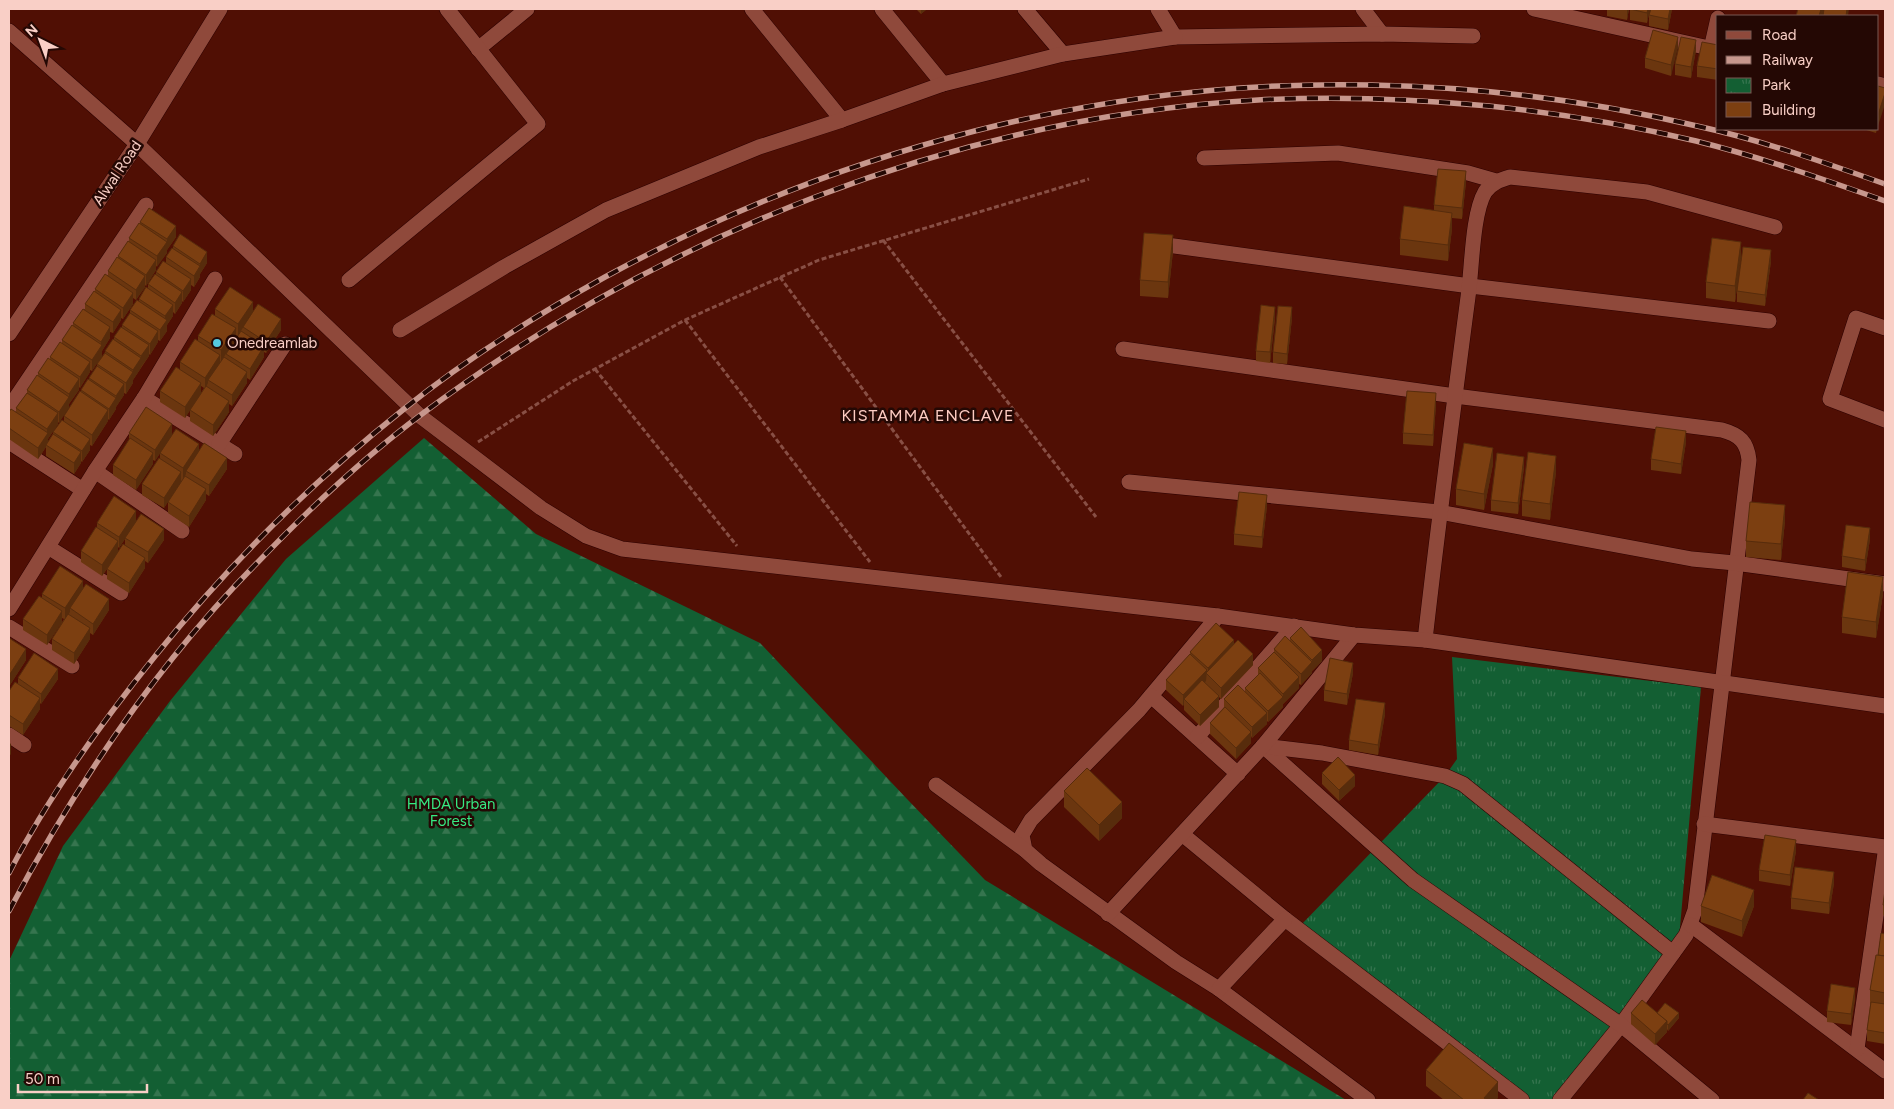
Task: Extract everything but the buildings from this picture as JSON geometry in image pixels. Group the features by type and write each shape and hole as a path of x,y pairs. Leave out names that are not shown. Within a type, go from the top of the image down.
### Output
{"street":[{"name":"Alwal Road","path":"9,334 137,144 220,9"},
{"path":"349,280 538,124 447,9"},
{"path":"478,49 527,9"},
{"path":"752,9 842,120"},
{"path":"882,9 943,84"},
{"path":"1025,9 1063,54"},
{"path":"1158,9 1175,37"},
{"path":"1363,9 1382,34"},
{"path":"1534,9 1715,49"},
{"path":"9,31 137,144 420,416 541,508 586,536 622,549 1218,616 1354,635 1425,640 1885,706"},
{"path":"400,330 504,267 606,210 759,147 943,84 1063,54 1175,37 1382,34 1473,36"},
{"path":"1204,158 1338,153 1468,173 1496,181 1510,178 1529,178 1647,192 1775,227"},
{"path":"1425,640 1439,512 1470,286 1478,211 1485,192 1496,181"},
{"path":"9,408 146,204"},
{"path":"1145,242 1470,286 1769,321"},
{"path":"9,609 95,471 144,398 215,279"},
{"path":"1885,328 1856,318 1830,399 1885,420"},
{"path":"218,444 285,344"},
{"path":"1122,349 1455,396 1722,430 1731,432 1741,439 1748,448 1749,460 1735,563 1695,910 1691,925 1686,935 1621,1025 1560,1100"},
{"path":"144,398 235,454"},
{"path":"9,442 83,490"},
{"path":"95,471 182,532"},
{"path":"1129,482 1439,512 1692,559 1735,563 1885,584"},
{"path":"48,547 121,593"},
{"path":"1025,850 1022,835 1031,820 1151,696 1218,616"},
{"path":"1197,737 1294,626"},
{"path":"9,627 72,666"},
{"path":"1108,914 1263,746 1354,635"},
{"path":"1151,696 1238,774"},
{"path":"9,735 24,744"},
{"path":"1263,746 1322,754 1444,776 1463,784 1673,953"},
{"path":"1263,746 1414,880 1621,1025 1712,1100"},
{"path":"936,785 1108,914 1176,962 1219,989 1368,1100"},
{"path":"1704,824 1885,847"},
{"path":"1182,834 1285,919 1522,1100"},
{"path":"1858,1049 1885,853"},
{"path":"1219,989 1285,919"},
{"path":"1691,925 1885,1071"}],"path":[{"path":"464,451 573,381 685,320 819,260 1089,179"},
{"path":"883,240 1096,517"},
{"path":"780,277 1014,594"},
{"path":"685,320 883,578"},
{"path":"595,369 752,565"}],"green space":[{"name":"HMDA Urban Forest","path":"424,438 536,534 760,643 985,880 1346,1100 9,1100 9,961 63,846 170,701 286,559"},
{"path":"1452,657 1701,687 1679,939 1552,1100 1528,1100 1301,925 1445,776 1457,759"}],"railway":[{"path":"9,873 41,816 77,760 156,655 242,556 337,465 452,373 553,307 605,277 694,232 786,192 880,158 976,131 1073,109 1172,94 1271,86 1372,85 1495,92 1617,109 1745,138 1885,184"},
{"path":"9,911 62,817 121,727 152,684 221,601 297,523 358,466 422,414 514,350 611,292 712,240 817,196 925,160 1034,131 1146,111 1258,100 1345,98 1489,106 1541,112 1619,125 1671,135 1744,154 1885,201"}],"place":[{"name":"Onedreamlab","path":"217,343"}],"district":[{"name":"KISTAMMA ENCLAVE","path":"928,415"}]}
